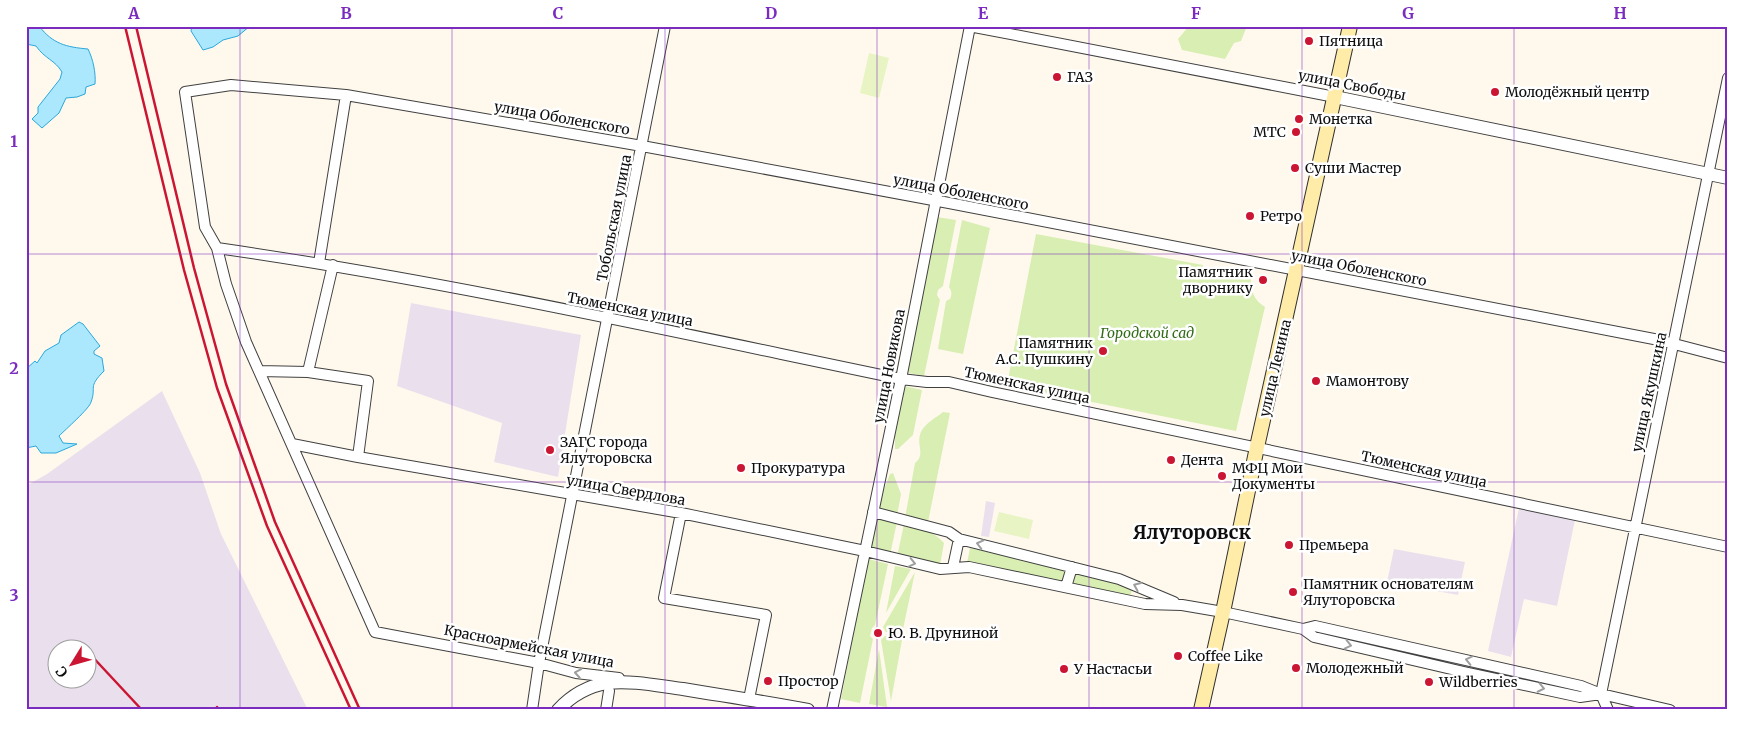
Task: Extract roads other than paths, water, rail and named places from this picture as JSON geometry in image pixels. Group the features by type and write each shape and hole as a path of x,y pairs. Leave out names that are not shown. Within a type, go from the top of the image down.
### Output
{"main road":[{"name":"улица Ленина","path":"1201,710 1350,26"}],"street":[{"name":"Тобольская улица","path":"532,710 539,663 665,26"},
{"name":"улица Свободы","path":"970,26 1335,97 1728,178"},
{"name":"улица Новикова","path":"832,710 901,379 934,201 970,26"},
{"name":"улица Якушкина","path":"1601,694 1728,78"},
{"name":"улица Оболенского","path":"218,248 205,227 185,92 232,85 346,95 642,146 1673,343 1728,358"},
{"path":"319,263 346,95"},
{"path":"218,248 226,284 246,342 292,444"},
{"name":"Тюменская улица","path":"218,248 319,263 608,318 901,379 949,382 1728,547"},
{"path":"308,372 333,266"},
{"path":"259,371 308,372 368,381 358,457"},
{"name":"улица Свердлова","path":"292,444 680,513 865,551 940,569 968,567 1145,604 1182,605 1223,612 1302,629 1314,637 1580,697 1601,694"},
{"name":"Красноармейская улица","path":"292,444 375,632 539,663 576,673 669,685 678,688"},
{"name":"улица Свердлова","path":"873,512 949,532 960,539 1119,579 1182,605"},
{"path":"680,513 664,598 766,615 749,699"},
{"path":"953,567 960,539"},
{"path":"1066,587 1072,568"},
{"name":"улица Свердлова","path":"1302,629 1315,626 1581,686 1601,694 1670,710"},
{"path":"1369,650 1371,639"},
{"path":"1439,666 1442,654"},
{"path":"1488,677 1491,665"},
{"name":"Красноармейская улица","path":"558,710 580,692 594,686 621,682 678,688 808,710"},
{"path":"606,710 609,691"},
{"path":"1601,694 1608,710"}],"water":[{"path":"26,26 39,26 49,37 60,44 88,49 95,71 95,84 86,87 85,94 66,98 59,113 42,128 32,119 38,113 38,107 60,79 62,72 36,46 26,44"},
{"path":"192,26 250,26 238,36 223,40 213,47 203,50 191,31"},
{"path":"79,322 83,324 100,346 94,351 94,354 102,358 104,371 94,384 90,405 59,436 63,443 77,444 56,453 41,453 36,446 26,448 26,369 35,361 37,363 45,351 59,343 61,335"}],"railway":[{"path":"125,26 184,270 217,388 267,526 351,710"},
{"path":"136,26 194,268 226,384 275,522 360,710"},
{"path":"98,663 142,710"}],"place":[{"name":"Пятница","path":"1309,41"},
{"name":"ГАЗ","path":"1057,77"},
{"name":"Молодёжный центр","path":"1495,92"},
{"name":"Монетка","path":"1299,119"},
{"name":"МТС","path":"1296,132"},
{"name":"Суши Мастер","path":"1295,168"},
{"name":"Ретро","path":"1250,216"},
{"name":"Памятник дворнику","path":"1263,280"},
{"name":"Памятник А.С. Пушкину","path":"1103,351"},
{"name":"Мамонтову","path":"1316,381"},
{"name":"ЗАГС города Ялуторовска","path":"550,450"},
{"name":"Дента","path":"1171,460"},
{"name":"Прокуратура","path":"741,468"},
{"name":"МФЦ Мои Документы","path":"1222,476"},
{"name":"Премьера","path":"1289,545"},
{"name":"Памятник основателям Ялуторовска","path":"1293,592"},
{"name":"Ю. В. Друниной","path":"878,633"},
{"name":"Coffee Like","path":"1178,656"},
{"name":"Молодежный","path":"1296,668"},
{"name":"У Настасьи","path":"1064,669"},
{"name":"Простор","path":"768,681"},
{"name":"Wildberries","path":"1429,682"}],"district":[{"name":"Ялуторовск","path":"1192,532"}],"park label":[{"name":"Городской сад","path":"1147,333"}]}
